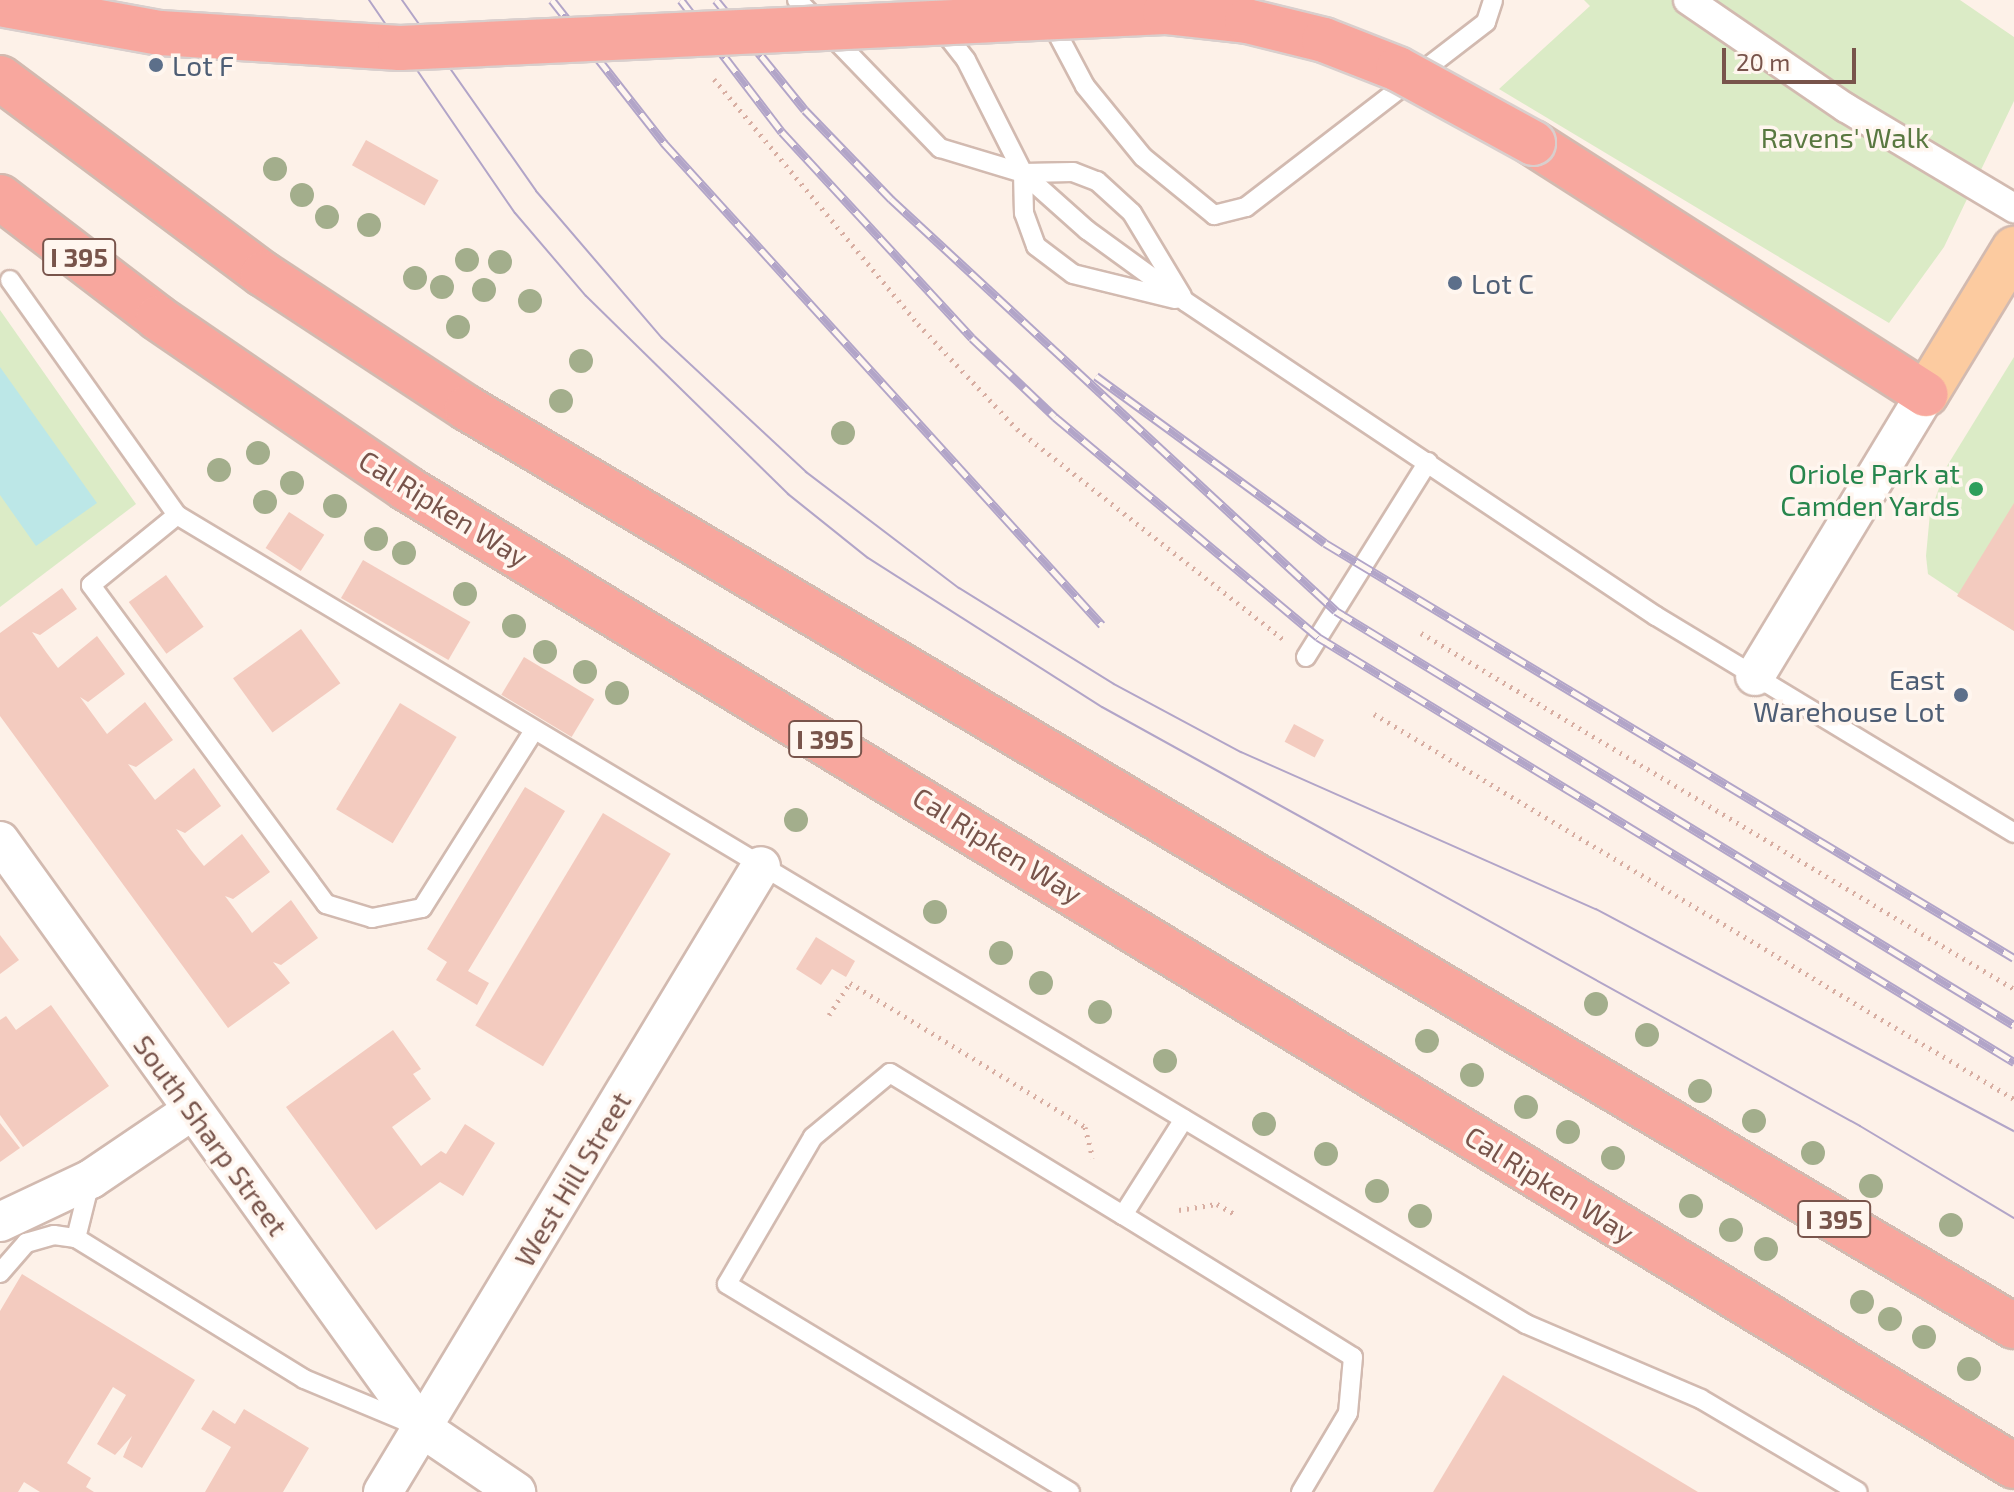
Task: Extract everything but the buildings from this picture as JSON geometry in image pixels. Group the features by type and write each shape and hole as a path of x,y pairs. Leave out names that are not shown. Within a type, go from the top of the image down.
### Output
{"highway":[{"path":"0,4 160,33 400,48 1165,12 1247,21 1324,40 1398,69 1533,143 1926,394"},
{"name":"I 395","path":"0,78 209,236 338,326 621,502 2014,1326"},
{"name":"Cal Ripken Way","path":"0,197 158,318 406,488 2014,1466"}],"main road":[{"path":"1926,394 2014,249"}],"street":[{"path":"1688,0 1846,108 2014,208"},
{"path":"1755,676 1926,394"},
{"name":"South Sharp Street","path":"0,841 422,1428 516,1492"},
{"name":"West Hill Street","path":"383,1492 761,866"},
{"path":"0,1222 91,1179 193,1110"}],"lane":[{"path":"797,0 940,148 1023,173 1073,172 1097,181 1132,213 1186,302"},
{"path":"1043,0 1054,35 1085,86 1143,157 1214,215 1246,207 1486,22 1493,0"},
{"path":"925,4 966,60 1023,173 1087,230 1186,302 1755,676 2014,833"},
{"path":"1023,173 1024,213 1036,246 1073,274 1186,302"},
{"path":"10,280 177,515 533,732 1526,1324 1701,1399 1858,1492"},
{"path":"1306,657 1428,462"},
{"path":"177,515 91,585 326,904 372,918 422,908 533,732"},
{"path":"1070,1492 727,1284 813,1137 890,1073 1353,1357 1348,1413 1301,1492"},
{"path":"1123,1215 1184,1119"},
{"path":"0,1273 26,1243 54,1235 76,1238 91,1179"},
{"name":"South Sharp Street","path":"76,1238 304,1379 422,1428"}],"path":[{"path":"708,72 918,324 1017,429 1306,657"},
{"path":"1421,633 2014,989"},
{"path":"1374,714 2014,1099"},
{"path":"829,1015 850,983 1085,1127 1090,1157 1099,1162"},
{"path":"1167,1204 1184,1212 1217,1204 1234,1214"}],"green space":[{"name":"Ravens' Walk","path":"1584,0 1960,0 2014,37 2014,101 1944,247 1889,323 1499,89 1590,6"},
{"path":"0,310 136,504 0,607"},
{"name":"Oriole Park at Camden Yards","path":"2014,357 2014,631 1928,574 1926,556 1930,513 1947,466"}],"water":[{"path":"0,367 97,503 36,546 0,495"}],"tram line":[{"path":"369,0 515,213 586,296 788,494 868,558 1102,707 1860,1126 2014,1218"},
{"path":"402,0 536,191 662,338 806,472 959,588 1114,684 1241,752 1596,909 2014,1131"}],"railway":[{"path":"552,0 664,143 1102,625"},
{"path":"681,0 782,132 972,338 1055,417 1318,637 2014,1062"},
{"path":"716,0 805,110 891,199 1336,611 2014,1025"},
{"path":"1096,376 1325,543 2014,958"}],"place":[{"name":"Lot F","path":"156,65"},
{"name":"Lot C","path":"1455,283"},
{"name":"Oriole Park at Camden Yards","path":"1976,489"},
{"name":"East Warehouse Lot","path":"1961,695"}]}
